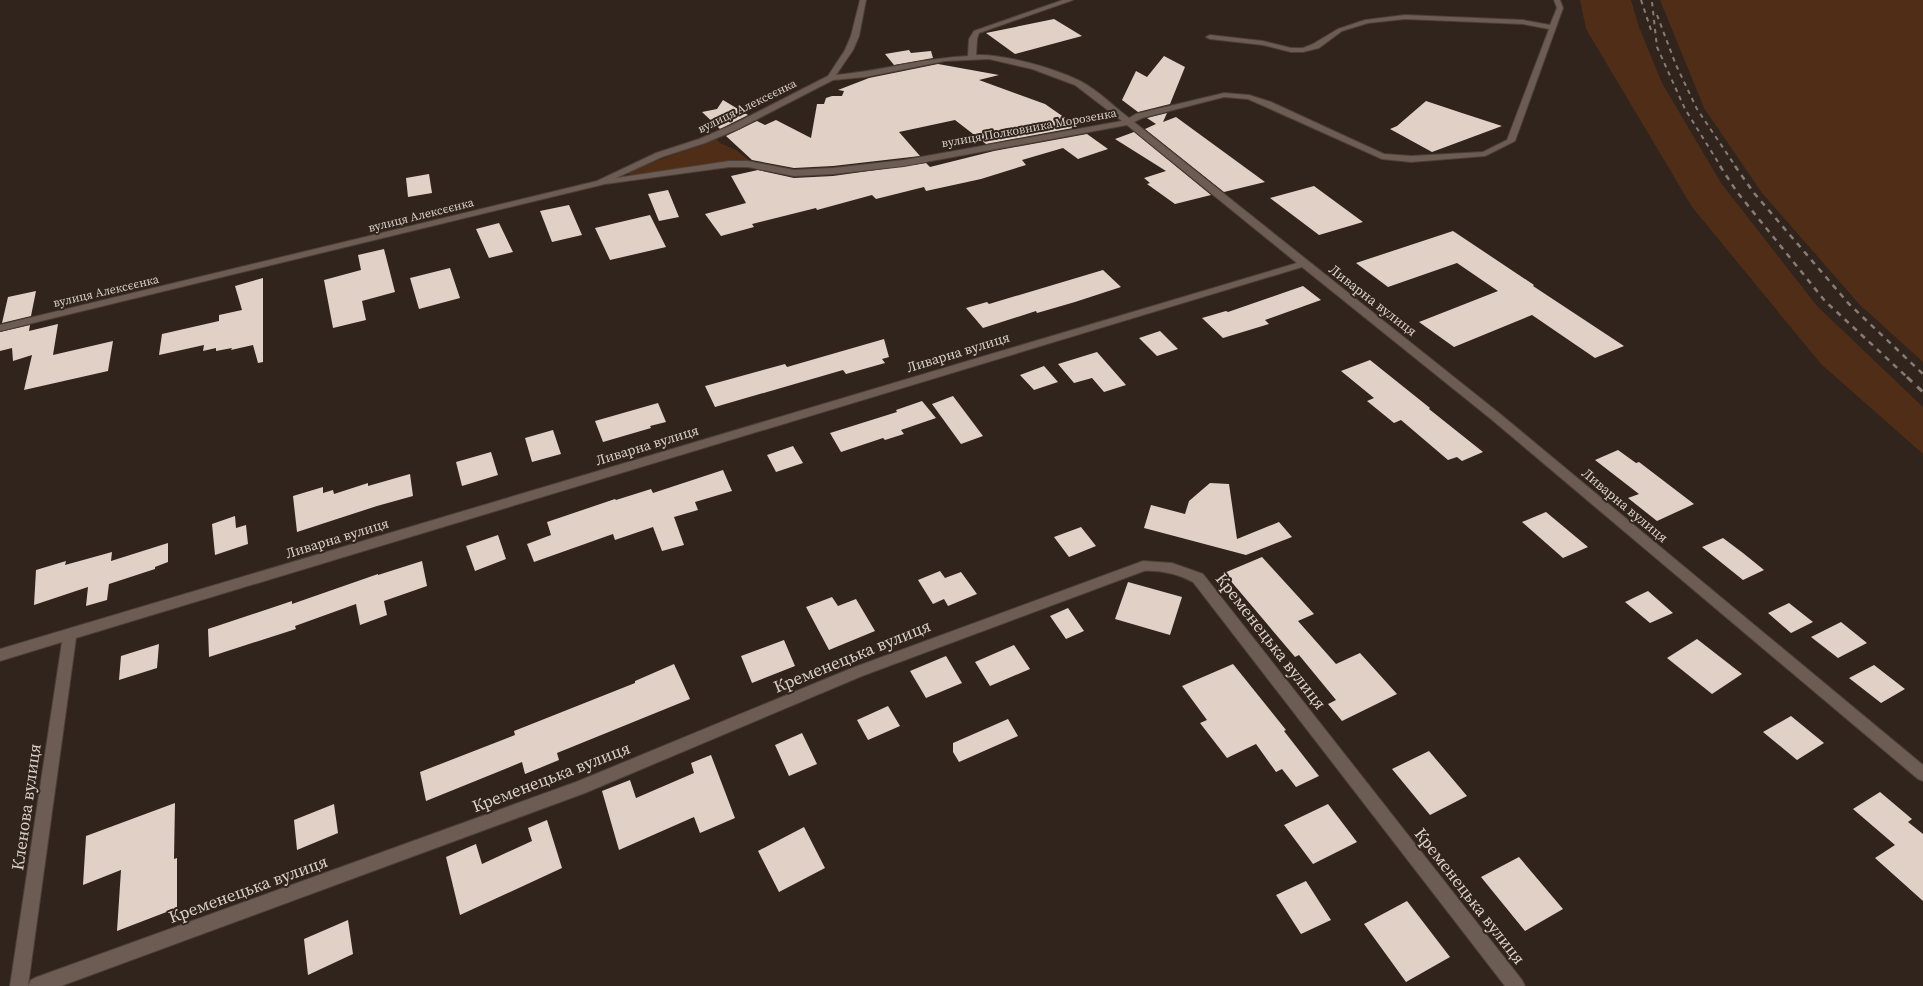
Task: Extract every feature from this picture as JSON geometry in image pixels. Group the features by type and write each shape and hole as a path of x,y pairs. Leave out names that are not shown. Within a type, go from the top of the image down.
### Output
{"street":[{"path":"831,78 849,50 855,36 863,0"},
{"path":"972,56 972,39 976,32 1070,0"},
{"name":"вулиця Полковника Морозенка","path":"600,183 729,164 748,164 794,173 833,172 897,164 1128,122 1139,116 1224,95 1249,97 1268,104 1382,156 1411,159 1485,154 1511,141 1560,8 1557,0"},
{"path":"1210,36 1264,43 1291,50 1303,50 1316,46 1340,30 1366,21 1405,17 1523,22 1552,27"},
{"name":"Ливарна вулиця","path":"831,78 865,75 924,62 972,56 1007,60 1062,76 1086,89 1495,416 1923,774"},
{"name":"вулиця Алексєєнка","path":"0,328 92,308 600,183 659,155 702,141 734,127 831,78"},
{"name":"Ливарна вулиця","path":"0,655 1304,264"},
{"name":"Кременецька вулиця","path":"37,986 580,788 872,666 1143,566 1162,564 1181,570 1198,578 1516,986"},
{"name":"Кленова вулиця","path":"19,986 70,634"}],"shaded area":[{"path":"1580,0 1631,0 1639,27 1662,83 1721,183 1817,306 1923,407 1923,454 1821,364 1692,207 1586,29"},
{"path":"1660,0 1923,0 1923,362 1860,305 1762,193 1704,108"},
{"path":"716,139 720,143 736,150 749,160 701,164 632,177 626,172"}],"building":[{"path":"1054,19 1082,36 1015,54 986,33"},
{"path":"909,50 911,53 931,51 933,58 894,65 885,54"},
{"path":"1164,56 1185,67 1170,104 1138,112 1122,100 1136,71 1147,77"},
{"path":"938,64 999,75 979,80 1045,104 1078,127 986,144 955,120 899,132 920,156 833,166 794,168 752,160 726,136 757,121 765,125 776,120 811,138 817,104 824,104 826,98 832,96 842,96 844,91 838,90 869,78"},
{"path":"723,100 748,115 720,129 702,112 717,109"},
{"path":"1426,101 1502,126 1432,152 1390,129 1397,126"},
{"path":"1167,113 1163,122 1176,117 1265,182 1224,192 1145,129 1156,124 1147,118"},
{"path":"1134,132 1211,195 1175,204 1147,184 1150,183 1144,178 1166,171 1115,139"},
{"path":"1087,134 1108,149 1078,159 1063,148 1022,160 1026,165 981,179 926,191 924,187 876,199 872,195 817,210 816,208 752,224 754,227 721,236 705,214 746,203 731,176 758,170 794,178 833,176 926,163 930,167 994,151"},
{"path":"429,174 432,193 408,197 406,178"},
{"path":"1314,186 1363,222 1319,235 1270,198"},
{"path":"668,190 679,217 659,221 648,194"},
{"path":"569,205 582,235 552,242 540,211"},
{"path":"650,215 666,247 610,260 595,228"},
{"path":"499,223 513,252 489,258 476,229"},
{"path":"1453,231 1624,346 1595,358 1532,315 1454,347 1419,322 1498,291 1457,263 1388,287 1356,263"},
{"path":"384,249 395,292 362,301 366,320 333,328 324,280 361,270 358,255"},
{"path":"450,268 460,298 419,309 410,278"},
{"path":"1103,270 1121,287 1075,302 1037,313 1036,311 983,328 966,308 987,302 989,304"},
{"path":"263,278 263,362 258,363 253,345 231,350 232,348 216,351 216,348 203,351 204,345 159,355 162,334 219,321 219,315 242,310 235,286"},
{"path":"1303,286 1321,300 1265,320 1269,324 1223,338 1202,318 1226,311 1228,312"},
{"path":"36,291 31,316 2,323 8,297"},
{"path":"58,324 53,355 113,341 108,371 24,390 32,355 13,361 12,348 0,351 0,332 30,325 29,331"},
{"path":"1160,331 1178,349 1157,356 1139,338"},
{"path":"884,339 889,357 882,359 885,363 846,374 843,370 715,407 705,386 785,364 787,367"},
{"path":"1097,352 1126,385 1104,392 1092,378 1074,383 1058,364"},
{"path":"1370,360 1483,452 1462,461 1457,457 1448,460 1401,420 1394,423 1367,401 1374,398 1341,371"},
{"path":"1044,366 1058,382 1034,390 1020,375"},
{"path":"953,396 983,436 961,444 932,404"},
{"path":"922,401 936,418 901,430 904,434 885,440 883,438 841,452 830,433 897,412 896,410"},
{"path":"658,403 666,422 603,442 595,421"},
{"path":"553,430 561,454 532,462 525,438"},
{"path":"793,446 803,463 776,472 767,455"},
{"path":"1618,450 1636,463 1639,462 1694,504 1657,521 1628,498 1639,494 1595,460"},
{"path":"491,452 498,475 462,486 456,462"},
{"path":"723,470 732,491 695,502 698,510 674,517 684,545 662,551 653,527 615,540 613,534 534,562 527,544 551,535 547,522 615,499 616,500 651,489 653,493"},
{"path":"410,474 413,496 297,532 293,496 323,487 323,493 333,490 334,494 368,483 368,486"},
{"path":"1210,483 1229,484 1237,539 1279,522 1292,537 1246,555 1144,528 1151,505 1185,514 1189,501"},
{"path":"1546,512 1588,547 1563,558 1522,522"},
{"path":"235,516 236,528 246,525 248,544 215,555 212,524"},
{"path":"1081,527 1096,546 1069,557 1054,537"},
{"path":"498,535 506,559 475,571 466,546"},
{"path":"1723,538 1764,570 1743,580 1702,547"},
{"path":"168,543 168,562 155,567 155,569 109,584 107,600 86,606 88,587 34,605 36,570 66,561 65,565 112,552 111,561"},
{"path":"1262,557 1314,614 1298,621 1336,664 1360,653 1397,694 1342,721 1328,704 1336,700 1299,655 1295,657 1224,573"},
{"path":"422,561 427,586 384,601 387,615 360,625 356,604 295,626 296,629 209,657 208,629 292,601 292,604 378,574"},
{"path":"940,571 945,578 961,572 977,594 948,606 944,599 933,604 918,580"},
{"path":"1128,582 1182,597 1170,635 1115,619"},
{"path":"1648,591 1673,613 1650,623 1625,602"},
{"path":"832,597 838,606 856,599 875,631 829,650 806,607"},
{"path":"1789,603 1813,622 1791,633 1768,613"},
{"path":"1068,608 1084,631 1066,639 1050,616"},
{"path":"1841,622 1867,643 1838,658 1811,637"},
{"path":"1697,639 1742,674 1712,694 1667,658"},
{"path":"784,640 795,666 752,683 741,656"},
{"path":"159,644 157,668 119,680 121,656"},
{"path":"1014,645 1030,669 990,686 975,662"},
{"path":"946,656 962,683 926,698 910,671"},
{"path":"674,664 690,699 557,753 559,760 525,774 522,762 426,801 420,772 515,735 514,731 635,683 635,681"},
{"path":"1233,664 1286,730 1284,731 1319,776 1296,787 1282,769 1276,772 1256,744 1227,758 1200,723 1207,720 1182,686"},
{"path":"1874,665 1905,689 1881,703 1849,678"},
{"path":"888,706 900,726 868,740 857,720"},
{"path":"1791,716 1824,743 1797,760 1763,732"},
{"path":"1008,719 1018,736 959,762 953,752 953,743"},
{"path":"802,733 817,764 789,776 775,745"},
{"path":"1429,751 1467,796 1430,815 1392,769"},
{"path":"711,755 735,818 700,833 694,817 619,850 602,791 630,780 636,798 694,773 691,763"},
{"path":"1880,792 1912,819 1908,822 1923,834 1923,901 1875,858 1895,845 1853,809"},
{"path":"175,803 174,859 177,858 177,908 117,931 121,870 83,885 86,836"},
{"path":"334,804 338,833 297,850 294,820"},
{"path":"1328,804 1357,842 1313,864 1284,825"},
{"path":"547,820 562,868 460,915 446,857 476,844 482,864 532,841 528,828"},
{"path":"804,827 825,868 779,892 758,851"},
{"path":"1519,857 1563,909 1525,931 1481,877"},
{"path":"1306,881 1331,920 1301,934 1276,895"},
{"path":"1407,901 1450,957 1406,982 1364,924"},
{"path":"348,920 353,954 308,975 304,939"}],"railway":[{"path":"1641,0 1651,30"},
{"path":"1652,2 1657,47 1685,109 1721,167"},
{"path":"1657,15 1676,65 1697,109 1736,167"},
{"path":"1720,166 1737,192 1825,301 1908,378"},
{"path":"1735,166 1754,193 1849,304 1923,374"},
{"path":"1907,377 1923,392"}]}
